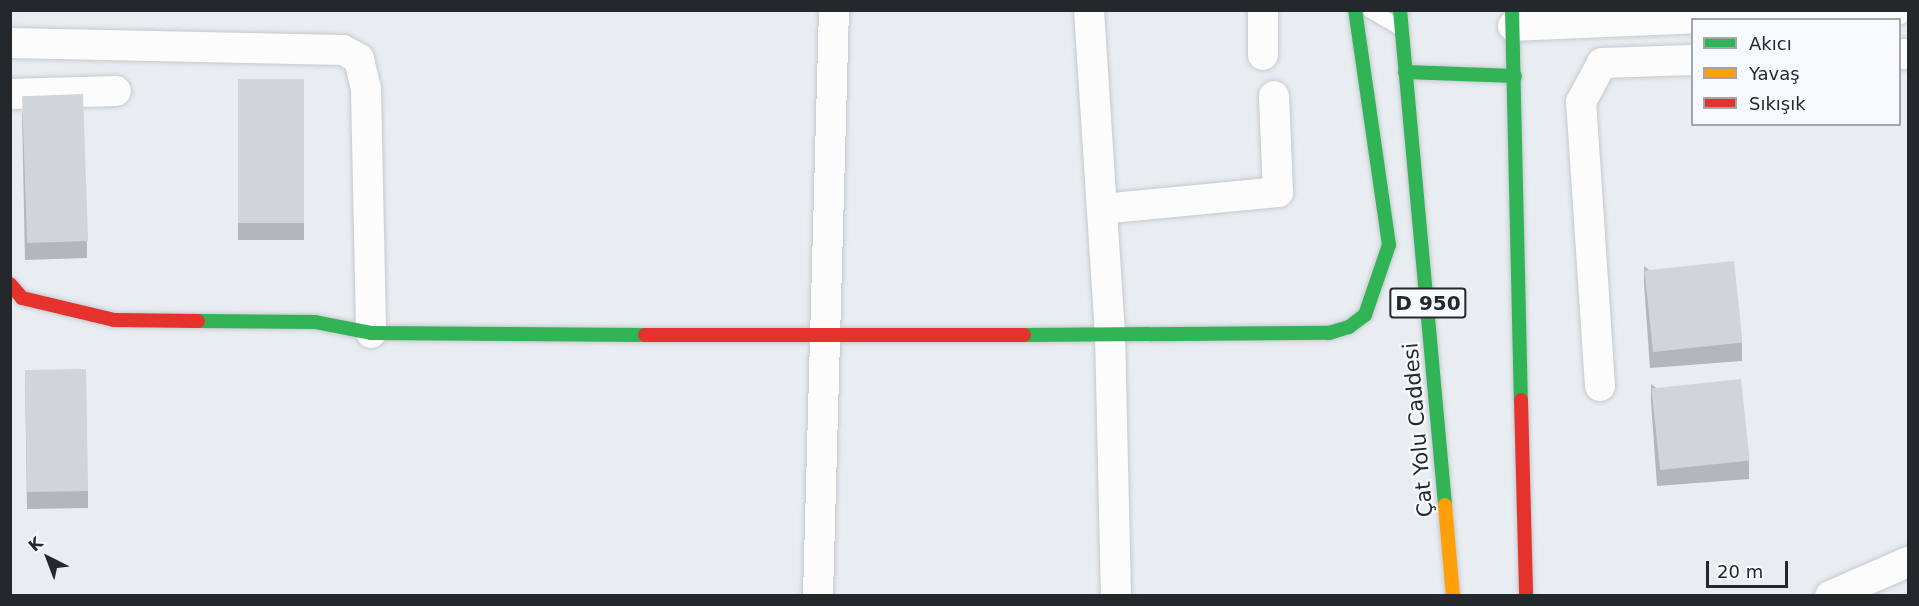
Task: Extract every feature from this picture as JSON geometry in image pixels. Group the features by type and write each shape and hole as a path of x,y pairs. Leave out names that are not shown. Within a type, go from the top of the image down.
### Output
{"main road":[{"path":"10,284 22,298 114,320 315,322 371,333 827,336 1329,333 1349,327 1365,315 1389,245 1355,10"},
{"name":"Çat Yolu Caddesi","path":"1400,10 1453,596"},
{"path":"1512,18 1526,596"},
{"path":"1405,72 1515,76"}],"street":[{"path":"818,596 827,336 834,10"},
{"path":"1089,10 1110,333 1116,596"},
{"path":"1263,10 1263,55"},
{"path":"1512,18 1898,10"},
{"path":"10,44 343,50 359,59 366,90 371,333"},
{"path":"1600,386 1581,102 1602,63 1691,60"},
{"path":"10,94 116,91"},
{"path":"1102,209 1278,192 1274,96"},
{"path":"1830,596 1908,562"}],"lane":[{"path":"1370,10 1400,27"}],"building":[{"path":"238,79 304,79 304,223 238,223"},
{"path":"83,94 88,241 27,243 22,96"},
{"path":"1734,261 1743,343 1653,352 1644,270"},
{"path":"86,369 88,491 27,492 25,370"},
{"path":"1741,379 1750,461 1660,470 1651,388"}],"traffic: fast":[{"path":"1024,335 1329,333 1349,327 1365,315 1389,245 1355,10"},
{"path":"1400,10 1445,505"},
{"path":"1512,10 1521,400"},
{"path":"1405,72 1515,76"},
{"path":"198,321 315,322 371,333 645,335"}],"traffic: slow":[{"path":"1445,505 1453,596"}],"traffic: jam":[{"path":"10,284 22,298 114,320 198,321"},
{"path":"645,335 1024,335"},
{"path":"1521,400 1526,596"}]}
